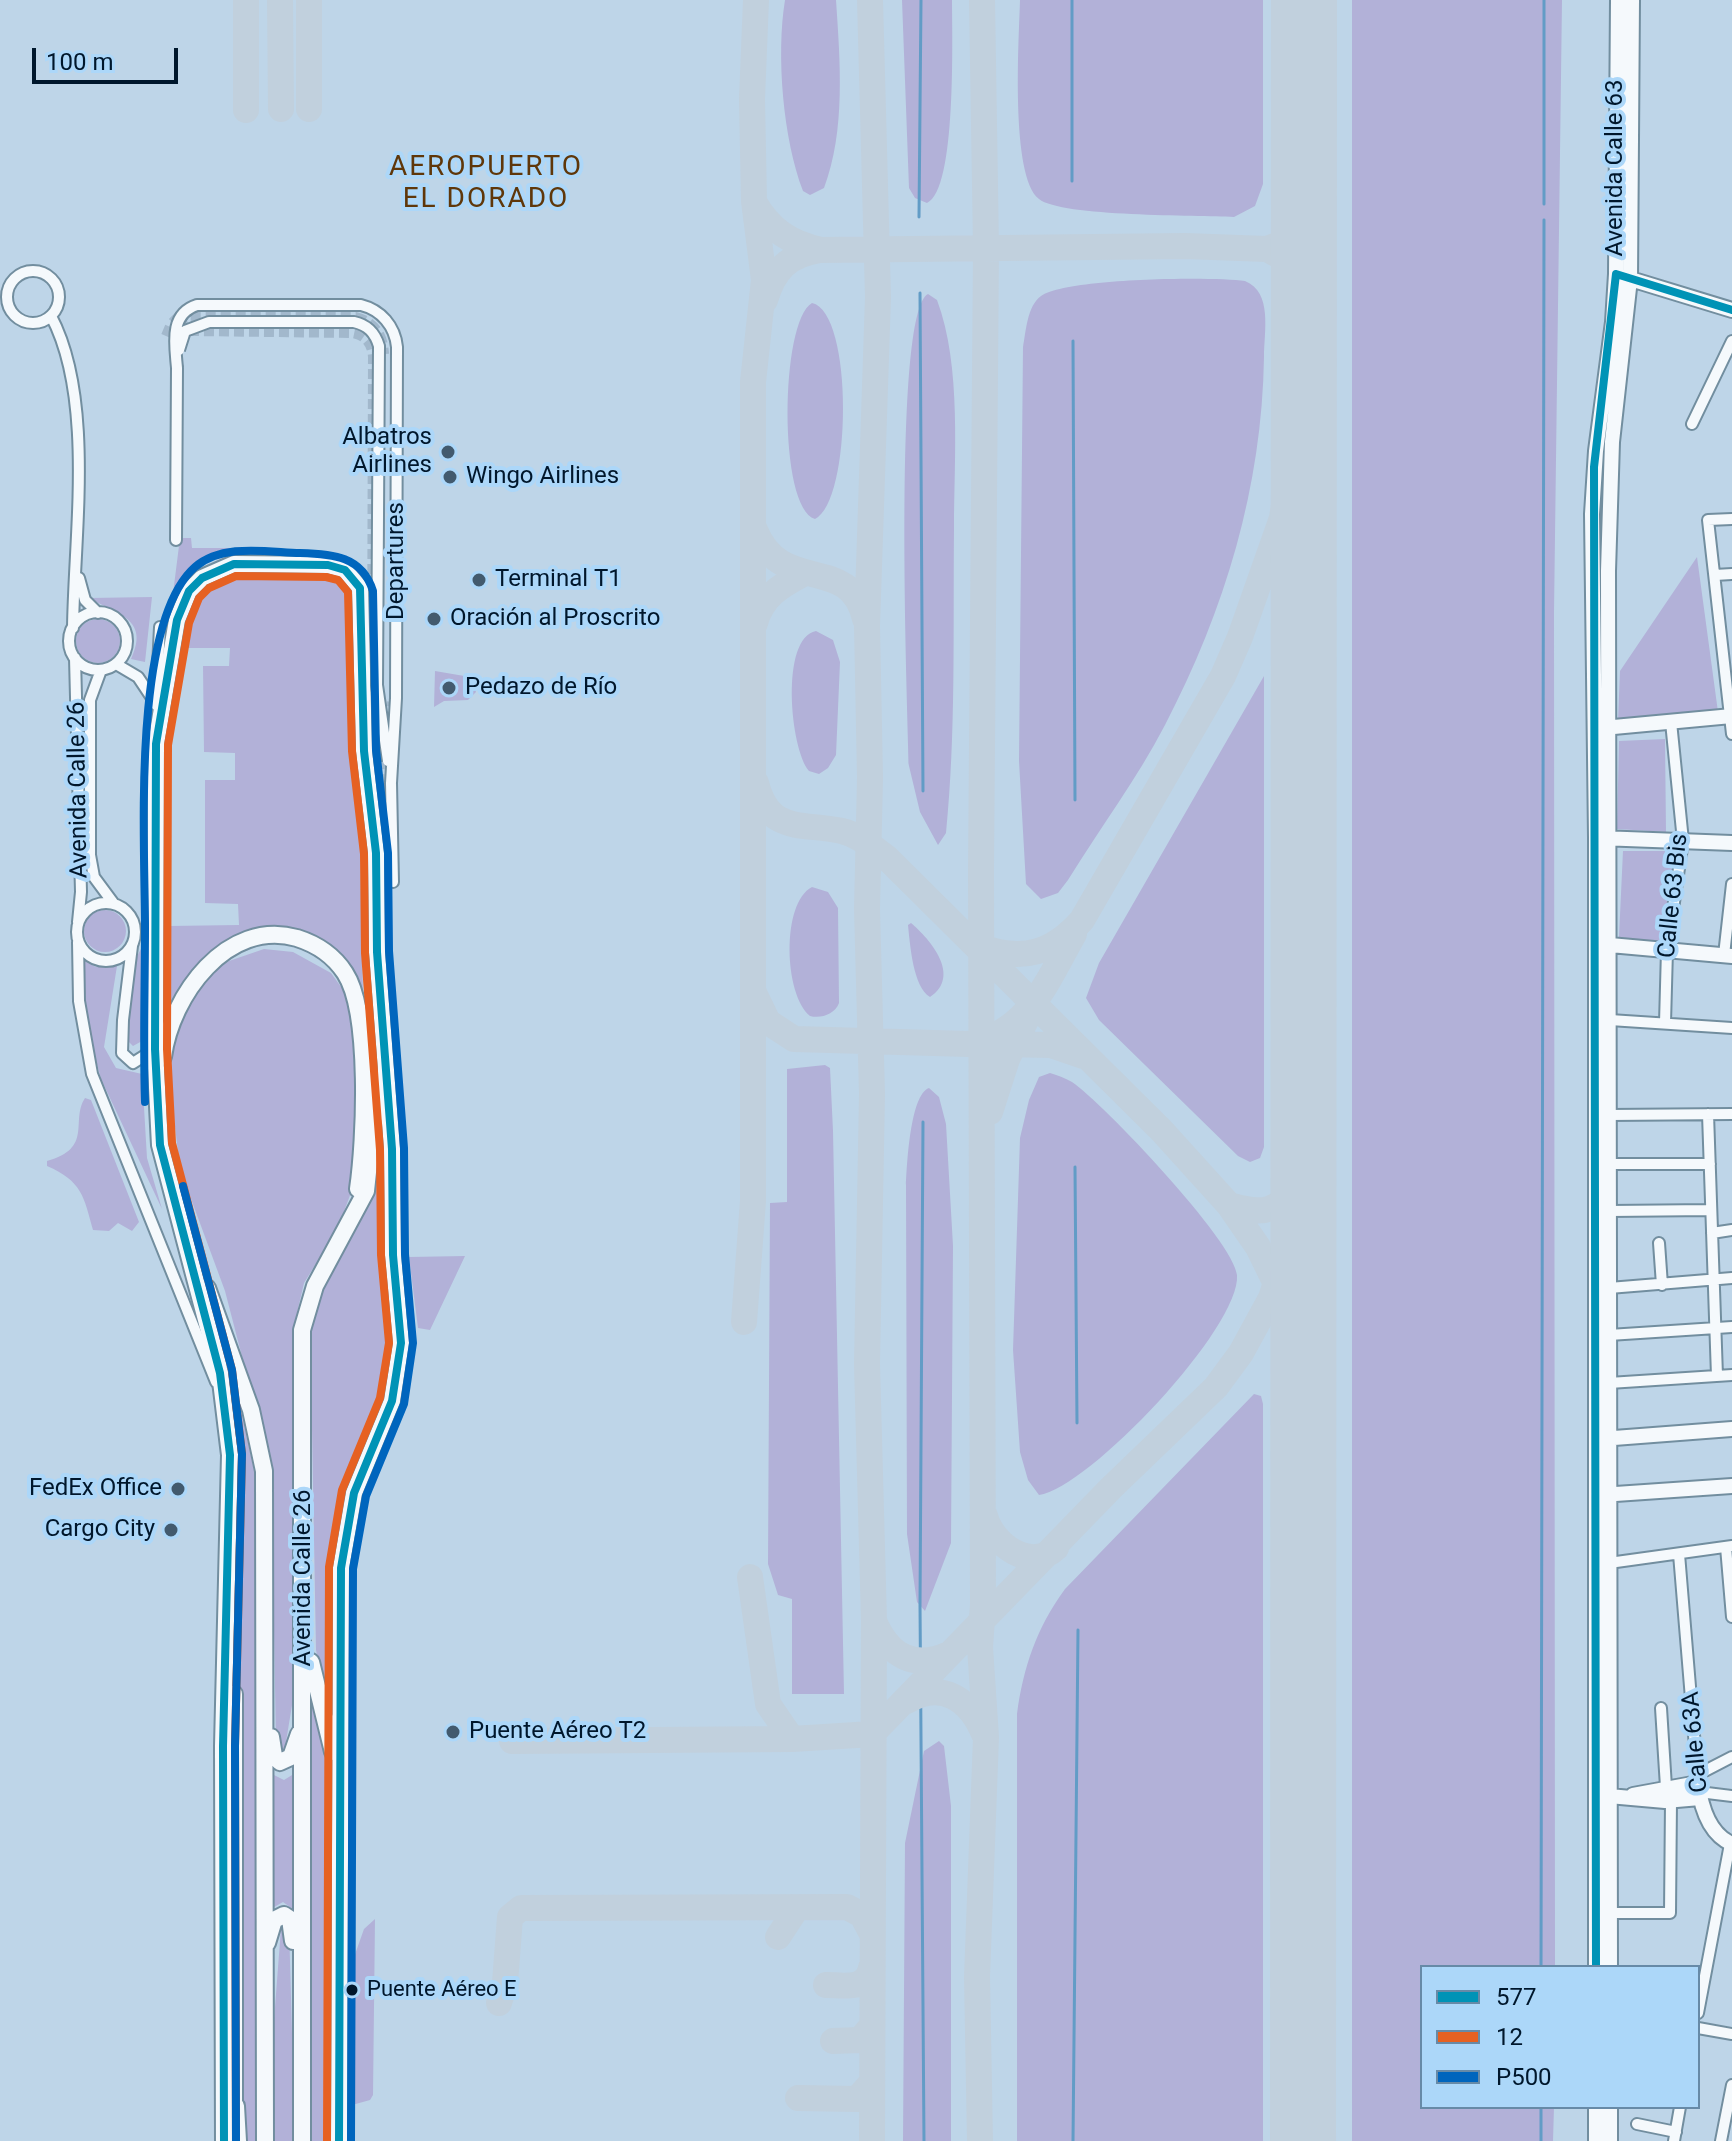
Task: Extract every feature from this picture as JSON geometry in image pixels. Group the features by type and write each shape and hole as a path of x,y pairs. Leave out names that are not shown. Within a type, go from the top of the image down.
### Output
{"main road":[{"name":"Avenida Calle 63","path":"1618,0 1623,276"},
{"name":"Avenida Calle 63","path":"1596,1965 1602,1495 1603,838 1594,467 1623,276 1632,0"},
{"path":"1623,276 1732,310"},
{"name":"Avenida Calle 26","path":"235,2141 236,1748 226,1406 160,1145 155,1049 156,744 177,620 189,591 202,578 224,566 266,564 328,565 345,570 354,578 361,593 364,739 376,853 381,1031 392,1149 393,1255 401,1319 401,1359 392,1401 357,1485 342,1547 339,2141"},
{"path":"1602,728 1731,716"},
{"name":"Avenida Calle 63","path":"1602,1439 1609,1383 1610,1020 1610,945 1603,838"},
{"path":"1603,838 1732,843"},
{"path":"157,1102 170,1028 186,991 207,967 227,952 261,937 288,936 319,947 345,972 361,1024 360,1168 350,1226"},
{"path":"1610,945 1728,956"},
{"name":"Avenida Calle 26","path":"302,2141 302,1330 315,1286 350,1226 370,1178 381,1031"},
{"name":"Avenida Calle 26","path":"171,1189 244,1388 262,1456 265,2141"},
{"path":"1602,1439 1732,1429"},
{"path":"1602,1495 1732,1486"},
{"name":"Avenida Calle 63","path":"1602,1495 1609,1563 1610,1965"},
{"name":"Avenida Calle 26","path":"224,2141 224,1717 230,1565"},
{"path":"304,1609 316,1686 339,1773"},
{"path":"265,1688 276,1760 286,1761 291,1757 304,1718"},
{"path":"1609,1796 1668,1794 1699,1787"},
{"name":"Calle 63A","path":"1699,1787 1712,1826 1731,1844"},
{"path":"263,1960 274,1920 288,1916 292,1928 302,2034"},
{"path":"1596,2109 1596,2141"},
{"path":"1610,2109 1610,2141"}],"street":[{"path":"37,272 49,277 59,299 51,316 35,324 22,321 12,314 4,302 4,289 25,273 37,272"},
{"name":"Departures","path":"176,540 177,325 183,313 197,305 361,305 380,314 393,330 397,347 396,698 391,783 393,882"},
{"path":"51,316 66,351 74,395 77,568 70,643 75,658 91,669 101,670 116,664 126,650 126,632 115,618 98,613 83,617 73,628"},
{"name":"Departures","path":"177,368 183,334 203,322 354,322 368,327 375,336 379,346 377,685 391,783"},
{"path":"1692,424 1732,341"},
{"path":"1732,519 1708,520 1732,734"},
{"path":"77,568 82,593 98,613"},
{"path":"1715,575 1732,574"},
{"path":"156,744 160,627"},
{"name":"Avenida Calle 26","path":"75,658 81,892 78,922"},
{"path":"116,664 138,677 156,704"},
{"name":"Avenida Calle 26","path":"101,670 90,700 90,855 94,877 114,904"},
{"name":"Calle 63 Bis","path":"1665,1023 1667,950 1683,841 1671,722"},
{"path":"1728,956 1732,884"},
{"path":"132,945 119,959 109,961 90,957 78,942 78,922 97,904 114,904 130,916 134,925 122,1053 133,1063 155,1049"},
{"name":"Avenida Calle 26","path":"78,942 79,1001 92,1074 158,1246 226,1406"},
{"path":"1610,1020 1732,1028"},
{"path":"1708,1114 1717,1376"},
{"path":"1609,1115 1732,1114"},
{"path":"1609,1164 1710,1164"},
{"path":"1609,1211 1711,1210"},
{"path":"1712,1233 1732,1230"},
{"path":"1659,1243 1662,1285"},
{"path":"1609,1288 1732,1278"},
{"path":"1609,1335 1732,1327"},
{"path":"1609,1383 1732,1375"},
{"path":"1609,1563 1729,1547 1732,1617"},
{"name":"Calle 63A","path":"1679,1554 1699,1787"},
{"path":"1610,1913 1670,1913 1668,1794 1661,1708"},
{"path":"1699,1787 1732,1757"},
{"path":"1699,1787 1732,1796"},
{"name":"Calle 63A","path":"1700,2003 1731,1844"},
{"path":"1700,2028 1732,2034"},
{"path":"1721,2141 1732,2085"},
{"path":"1637,2124 1675,2136 1680,2109"}],"shaded area":[{"path":"785,0 836,0 840,95 836,143 824,188 810,195 803,191 796,170 786,122 781,71"},
{"path":"902,0 952,0 948,142 937,192 927,203 915,198 909,188"},
{"path":"1020,0 1263,0 1263,184 1255,206 1234,217 1163,215 1074,209 1039,199 1030,185 1020,136"},
{"path":"1352,0 1562,0 1554,612 1555,1965 1420,1965 1420,2109 1554,2109 1553,2141 1352,2141"},
{"path":"1172,279 1245,281 1260,294 1265,314 1262,405 1248,500 1222,592 1186,682 1143,765 1068,880 1058,893 1041,899 1026,884 1019,761 1023,347 1030,313 1041,296 1078,285"},
{"path":"928,294 937,300 945,326 955,413 951,758 946,833 938,845 920,812 909,766 905,595 906,436 910,367 917,317"},
{"path":"812,303 826,314 835,338 843,408 836,479 827,505 815,519 803,507 794,483 788,414 794,343 801,317"},
{"path":"180,538 191,538 192,548 250,548 250,554 215,559 194,572 181,593 169,625"},
{"path":"1697,557 1718,712 1618,721 1620,671"},
{"path":"311,570 333,574 355,591 363,997 316,940 230,941 157,1047 169,983 169,926 239,925 238,904 205,903 205,780 235,780 235,753 204,752 203,666 229,666 230,648 180,648 188,619 198,598 209,585 223,576 239,572"},
{"path":"152,597 145,662 131,659 136,645 133,625 119,613 90,598"},
{"path":"98,619 114,625 120,641 114,657 98,663 82,657 76,641 82,625"},
{"path":"816,631 833,640 840,662 836,755 828,768 819,774 809,771 802,759 793,718 792,695 797,653 805,638"},
{"path":"435,671 470,677 476,692 468,700 444,701 434,707"},
{"path":"1264,676 1264,1147 1260,1158 1250,1162 1238,1156 1099,1020 1086,998 1099,963"},
{"path":"1665,739 1666,832 1617,829 1619,741"},
{"path":"1623,851 1675,851 1661,943 1619,937"},
{"path":"812,887 828,892 838,908 839,1003 831,1013 819,1017 810,1016 801,1005 791,970 791,929 795,911 802,896"},
{"path":"105,910 120,916 126,931 120,946 105,952 90,946 84,931 90,916"},
{"path":"911,923 934,948 943,969 939,988 930,997 924,992 913,964 908,925"},
{"path":"141,949 142,1041 133,1046 127,1040 129,993 133,969"},
{"path":"264,949 293,952 331,973 344,991 356,1025 355,1182 337,1230 304,1283 294,1326 295,1687 284,1754 278,1753 276,1741 271,1468 225,1291 180,1169 170,1084 171,1042 190,998 212,973 229,961"},
{"path":"82,960 96,967 117,966 104,1047 116,1068 142,1074 147,1158 162,1209 101,1079 89,1034"},
{"path":"825,1065 830,1068 833,1131 844,1694 792,1694 792,1599 778,1595 768,1564 770,1203 787,1202 787,1069"},
{"path":"1050,1073 1072,1082 1137,1143 1214,1233 1237,1275 1232,1299 1215,1330 1158,1402 1092,1465 1062,1486 1039,1495 1028,1480 1020,1452 1013,1350 1020,1138 1029,1100 1039,1077"},
{"path":"929,1088 939,1097 946,1124 953,1246 951,1543 925,1611 917,1602 907,1534 906,1185 914,1116 923,1093"},
{"path":"85,1098 91,1100 139,1222 132,1231 118,1223 109,1231 93,1230 87,1208 75,1184 47,1166 47,1161 62,1156 76,1141"},
{"path":"379,1168 384,1285 394,1333 394,1372 349,1486 333,1729 316,1650 310,1317 316,1292 373,1186"},
{"path":"465,1256 430,1330 418,1328 409,1257"},
{"path":"1254,1394 1261,1396 1263,1404 1263,2141 1017,2141 1017,1714 1027,1664 1039,1633 1065,1589"},
{"path":"240,1406 255,1475 257,2141 244,2141 242,2105"},
{"path":"311,1689 333,1772 333,2141 308,2141"},
{"path":"939,1741 944,1746 951,1806 951,2141 903,2141 905,1843 924,1751"},
{"path":"297,1772 297,1912 283,1902 269,1910 270,1773 284,1780"},
{"path":"375,1919 373,2095 370,2100 352,2105 353,1960 364,1929"},
{"path":"285,1923 289,1926 295,2141 272,2141 272,2047 281,1928"}],"waterway":[{"path":"919,217 921,0"},
{"path":"1072,0 1072,181"},
{"path":"1544,0 1544,204"},
{"path":"1541,1965 1544,220"},
{"path":"920,293 923,791"},
{"path":"1073,341 1075,800"},
{"path":"923,1122 920,1604 924,2141"},
{"path":"1075,1167 1077,1423"},
{"path":"1073,2141 1078,1630"},
{"path":"1541,2109 1541,2141"}],"taxiway":[{"path":"246,0 246,110"},
{"path":"280,0 281,109"},
{"path":"309,0 309,109"},
{"path":"744,1322 753,1201 753,382 764,280 754,201 752,99 756,0"},
{"path":"870,0 878,297 867,626 870,778 867,909 872,1094 867,1364 874,1621 872,2141"},
{"path":"980,2141 977,1977 986,1737 980,1647 983,1604 981,872 986,248 982,0"},
{"path":"754,202 782,234 821,250 1185,246 1267,249 1290,262 1304,287"},
{"path":"1267,249 1291,240 1304,218"},
{"path":"765,300 773,280 784,266 799,256 820,250"},
{"path":"981,947 1010,954 1036,952 1060,940 1082,920 1223,676 1282,518 1304,364"},
{"path":"755,530 767,550 781,563 845,586 857,599 865,619"},
{"path":"755,623 762,606 773,593 803,574"},
{"path":"756,783 762,800 778,819 848,833 886,857 1162,1131 1229,1205 1258,1247 1276,1284 1304,1407"},
{"path":"755,995 768,1022 794,1039 970,1044 990,1038 1022,1016 1045,986 1074,934"},
{"path":"990,1112 1007,1059 1027,1018"},
{"path":"1000,1044 1051,1045 1083,1056"},
{"path":"1229,1205 1254,1210 1271,1208 1304,1182"},
{"path":"512,1741 792,1739 872,1734 1111,1488 1216,1387 1241,1353 1271,1298 1304,1196"},
{"path":"985,1516 995,1536 1013,1552 1035,1557 1046,1555 1056,1548"},
{"path":"750,1577 768,1704 792,1739"},
{"path":"874,1621 887,1643 904,1657 925,1661 949,1654"},
{"path":"907,1701 931,1692 953,1696 971,1711 984,1734"},
{"path":"499,2003 505,1983 510,1917 521,1908 847,1907 862,1915 872,1934"},
{"path":"778,1937 797,1908"},
{"path":"826,1985 859,1983 871,1968"},
{"path":"833,2041 860,2040 870,2028"},
{"path":"798,2098 857,2099 872,2082"}],"runway":[{"path":"1303,2141 1304,0"}],"tunnel":[{"path":"166,336 171,324 183,312"},
{"path":"177,323 190,317 356,317 377,330 384,354"},
{"path":"189,331 352,333 365,338 371,348 372,693 377,766"},
{"path":"382,766 392,702"},
{"path":"379,784 380,762"}],"transit line":[{"name":"577","path":"1596,1965 1594,467 1616,274 1732,310"},
{"name":"P500","path":"145,1102 146,737 160,635 174,595 195,567 206,559 232,552 324,554 345,559 362,570 373,591 376,750 388,853 389,951 404,1148 405,1254 413,1343 404,1404 366,1496 353,1569 351,2141"},
{"name":"577","path":"224,2141 223,1746 230,1455 220,1373 160,1145 155,1049 156,744 177,620 189,591 202,578 234,564 328,565 345,570 360,588 364,751 376,853 377,952 392,1149 393,1255 401,1343 392,1401 354,1493 341,1568 339,2141"},
{"name":"12","path":"236,2141 235,1746 242,1454 232,1370 172,1143 167,1049 168,745 189,623 199,598 209,588 236,576 326,577 338,580 348,592 352,751 364,854 365,953 380,1150 381,1255 389,1343 380,1398 342,1490 329,1567 327,2141"},
{"name":"P500","path":"183,1186 232,1370 242,1454 235,1746 236,2141"}],"place":[{"name":"Albatros Airlines","path":"448,452"},
{"name":"Wingo Airlines","path":"450,477"},
{"name":"Terminal T1","path":"479,580"},
{"name":"Oración al Proscrito","path":"434,619"},
{"name":"Pedazo de Río","path":"449,688"},
{"name":"FedEx Office","path":"178,1489"},
{"name":"Cargo City","path":"171,1530"},
{"name":"Puente Aéreo T2","path":"453,1732"},
{"name":"Puente Aéreo E","path":"352,1990"}],"district":[{"name":"AEROPUERTO EL DORADO","path":"486,184"}]}
